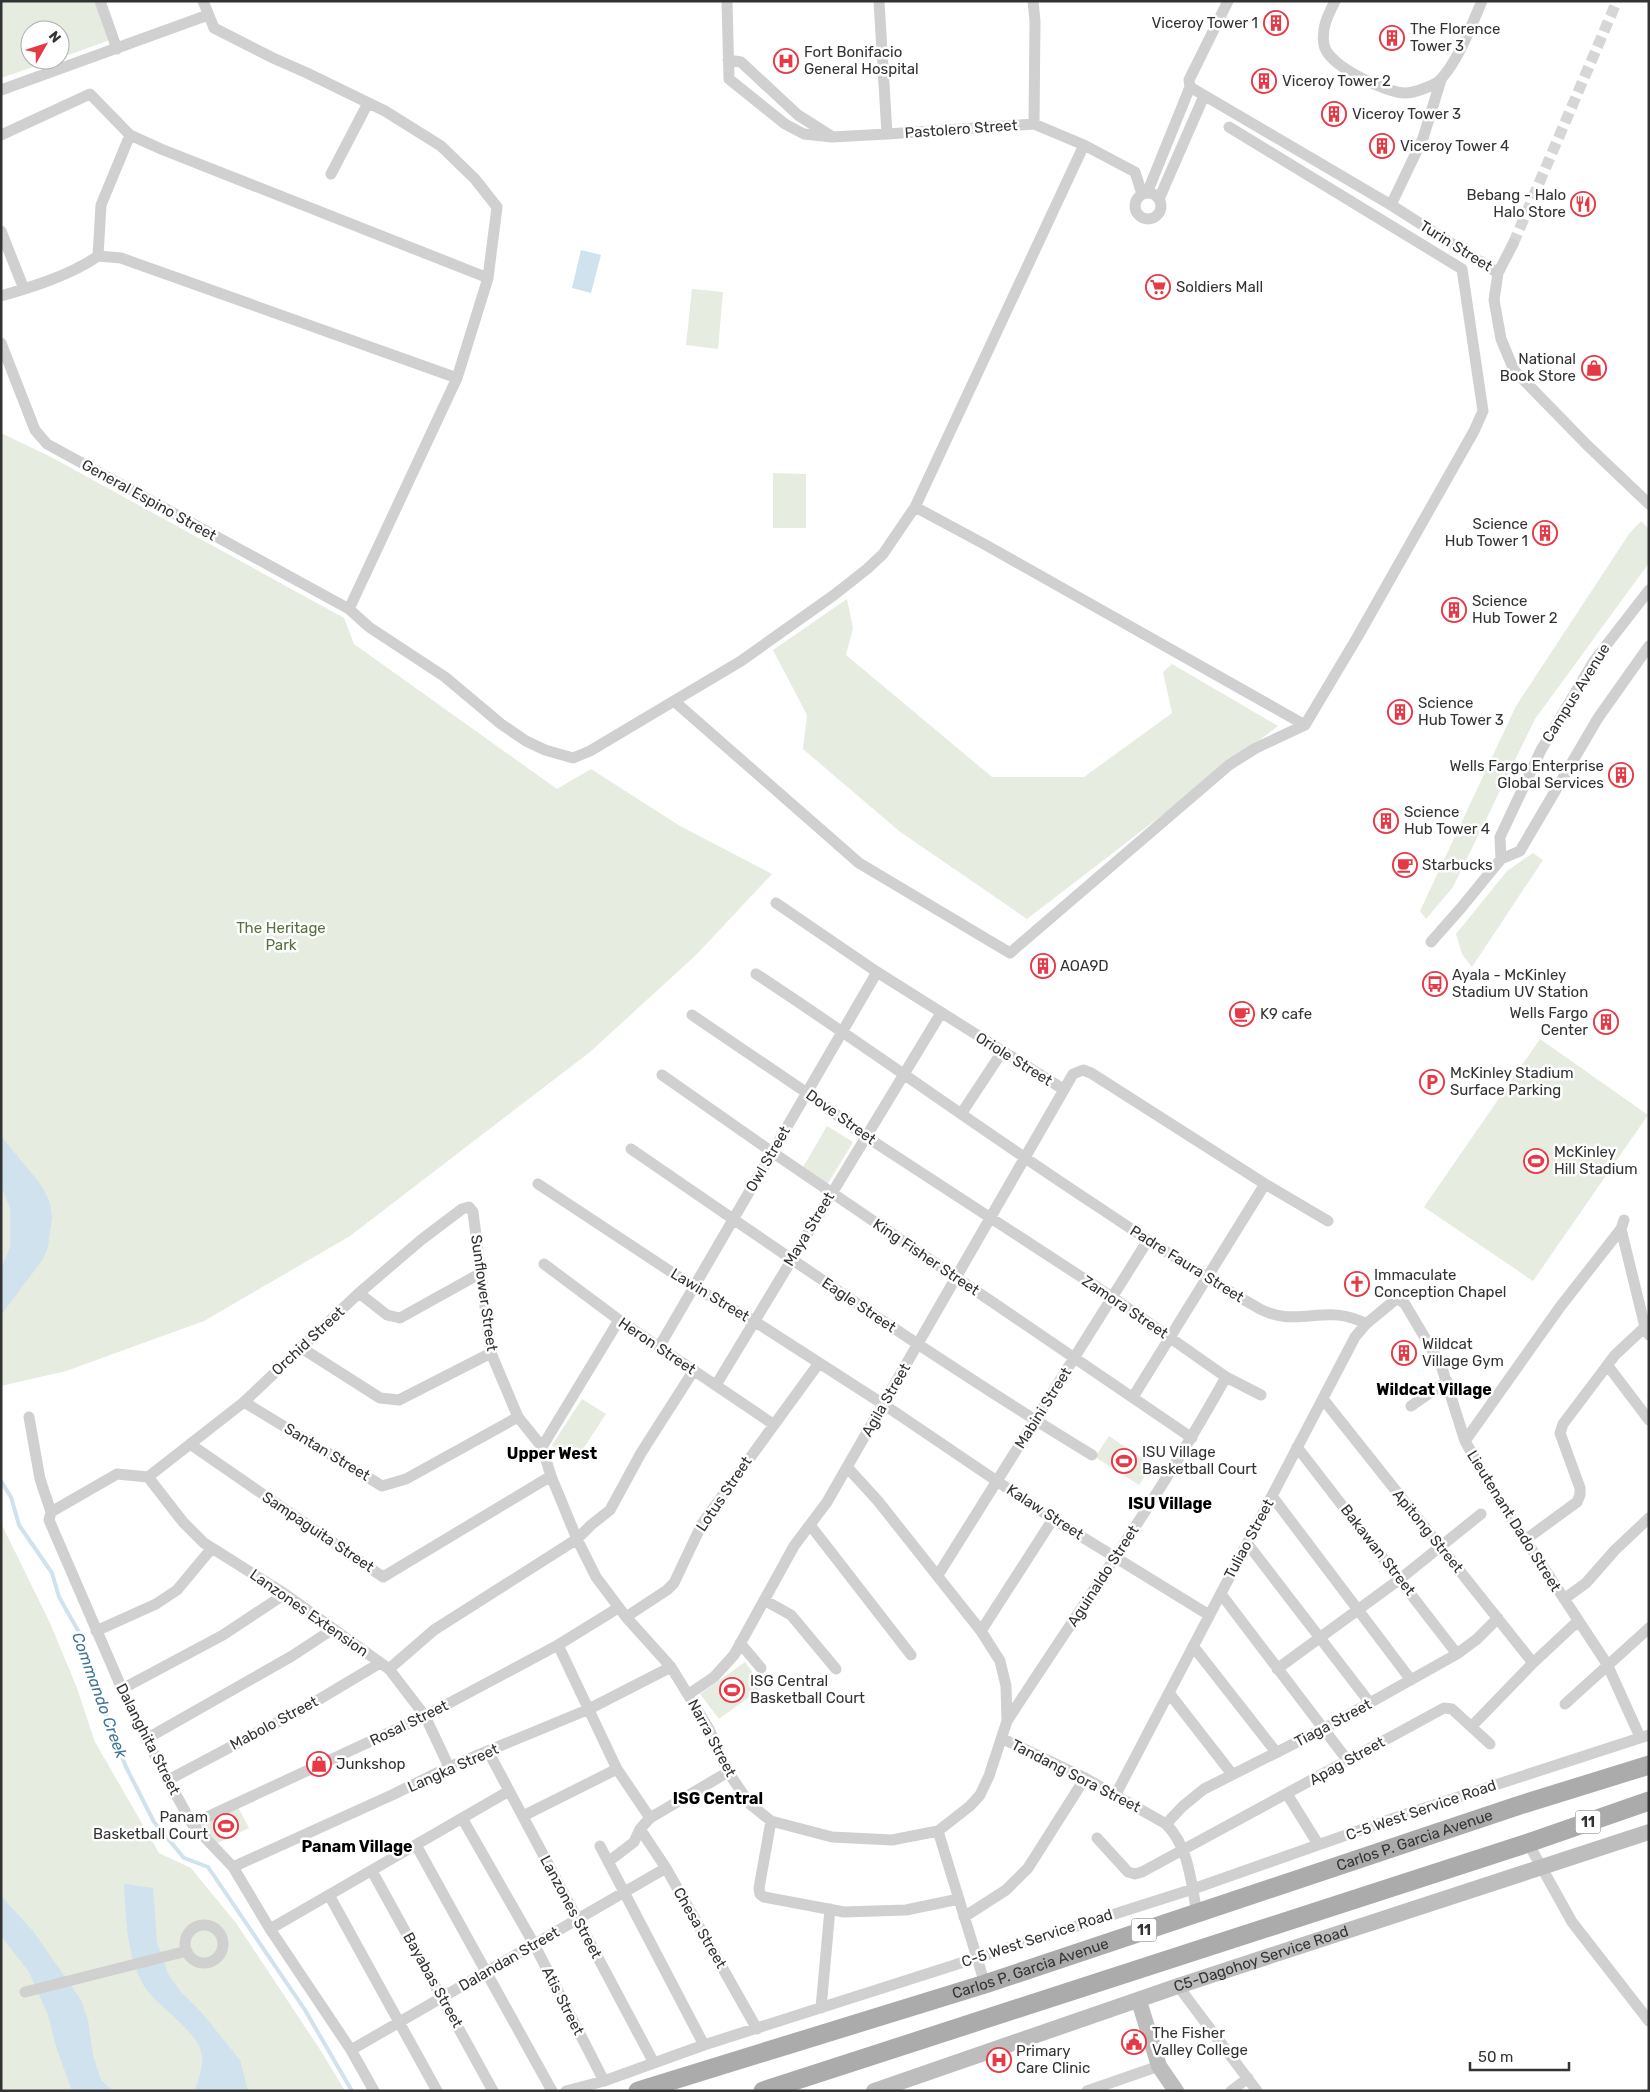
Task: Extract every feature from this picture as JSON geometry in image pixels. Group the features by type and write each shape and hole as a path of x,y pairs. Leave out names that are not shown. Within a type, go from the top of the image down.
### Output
{"main road":[{"name":"Carlos P. Garcia Avenue","path":"638,2091 985,1984 1520,1805 1649,1764"},
{"name":"11","path":"762,2091 1528,1843 1649,1801"},
{"name":"C5-Dagohoy Service Road","path":"874,2091 1140,2001 1178,1986 1389,1918 1540,1866 1649,1832"},
{"path":"1140,2001 1158,2066 1176,2091"}],"street":[{"path":"100,1 117,49"},
{"path":"203,1 214,28 368,102 441,146 475,179 498,206 488,278 457,378 349,608"},
{"path":"727,1 729,79 785,124 804,134 832,137 887,134"},
{"name":"Pastolero Street","path":"879,1 887,134 1034,124 1084,145 1135,172 1144,193"},
{"path":"1033,1 1035,21 1034,124"},
{"path":"1144,193 1156,195 1159,199 1161,208 1157,216 1144,219 1136,213 1135,200 1144,193 1190,87 1189,80 1228,1"},
{"path":"1335,1 1323,33 1324,47 1330,57 1343,68 1389,90 1407,93 1420,91 1441,80"},
{"path":"1390,205 1423,138 1441,80 1462,46 1482,1"},
{"path":"1,90 208,15"},
{"path":"728,60 741,62 798,115 832,137"},
{"name":"Turin Street","path":"1190,87 1390,205 1498,272 1494,300 1501,339 1514,370 1587,445 1649,504"},
{"path":"1,135 90,94 130,135 161,149 488,278"},
{"path":"1159,199 1204,96"},
{"path":"331,174 368,102"},
{"path":"674,701 859,864 1010,953 1229,765 1256,748 1305,725 1406,554 1474,432 1483,411 1462,269 1229,127"},
{"path":"98,256 101,205 130,135"},
{"name":"General Espino Street","path":"1,343 35,430 48,444 349,608 369,627 445,677 501,724 526,741 545,750 573,758 590,751 741,661 868,569 883,554 915,507 1084,145"},
{"path":"1,231 24,289"},
{"path":"1498,272 1513,244"},
{"path":"1,296 24,289 86,264 98,256 120,258 457,378"},
{"path":"915,507 1305,725"},
{"name":"Campus Avenue","path":"1501,859 1500,837 1541,750 1594,661 1649,590"},
{"path":"1431,942 1501,859 1520,851 1598,718 1649,646"},
{"name":"Oriole Street","path":"776,903 877,972 1063,1089 1073,1074 1083,1070 1091,1073 1265,1184 1328,1221"},
{"name":"Owl Street","path":"659,1347 877,972"},
{"path":"756,974 842,1031 1023,1158"},
{"name":"Maya Street","path":"716,1385 941,1013"},
{"name":"Dove Street","path":"692,1015 807,1093 865,1136 990,1218"},
{"path":"961,1114 1002,1052"},
{"name":"King Fisher Street","path":"662,1074 772,1152 1192,1438"},
{"name":"Agila Street","path":"689,1694 714,1677 734,1655 794,1546 827,1502 1063,1089"},
{"name":"Eagle Street","path":"631,1149 791,1260 1035,1420 1092,1455"},
{"name":"Padre Faura Street","path":"1023,1158 1208,1279 1263,1310 1299,1318 1329,1313 1343,1314 1366,1324"},
{"name":"Lawin Street","path":"538,1184 694,1287 754,1320 883,1404"},
{"path":"1133,1398 1265,1184"},
{"name":"Sunflower Street","path":"469,1207 473,1212 491,1353 518,1417 542,1447 551,1476 577,1540 596,1577 626,1618"},
{"name":"Orchid Street","path":"148,1477 244,1402 358,1293 421,1240 462,1209 469,1207"},
{"name":"Zamora Street","path":"990,1218 1226,1376 1261,1395"},
{"path":"1465,1442 1560,1307 1623,1224 1647,1331 1615,1355 1563,1424 1560,1433 1580,1488 1577,1502 1525,1540"},
{"name":"Mabini Street","path":"938,1575 1148,1240"},
{"name":"Heron Street","path":"544,1264 619,1320 773,1424"},
{"path":"358,1293 387,1315 400,1318 481,1273"},
{"name":"Tuliao Street","path":"1116,1794 1355,1337 1366,1324 1395,1300 1400,1300"},
{"name":"Lieutenant Dado Street","path":"1400,1300 1405,1304 1441,1365 1465,1442 1492,1489 1607,1664 1644,1736"},
{"path":"542,1447 619,1320"},
{"path":"300,1347 380,1398 399,1400 491,1353"},
{"name":"Lotus Street","path":"626,1618 667,1590 674,1583 702,1524 819,1363"},
{"path":"1608,1366 1649,1420"},
{"name":"Mabolo Street","path":"168,1780 384,1666 434,1630 577,1540 591,1525 610,1510 640,1454 694,1370"},
{"name":"Aguinaldo Street","path":"1007,1721 1116,1558 1192,1438 1226,1376"},
{"path":"1411,1406 1447,1382"},
{"name":"Apitong Street","path":"1323,1399 1533,1663"},
{"name":"Santan Street","path":"244,1402 382,1486 406,1479 518,1417"},
{"name":"Kalaw Street","path":"883,1404 1053,1519 1210,1615"},
{"name":"Dalanghita Street","path":"29,1418 40,1479 50,1516 96,1631 146,1739 192,1824 233,1867 270,1929 352,2050 374,2091"},
{"name":"Sampaguita Street","path":"190,1444 383,1577 551,1476"},
{"name":"Bakawan Street","path":"1297,1447 1457,1654"},
{"name":"Tandang Sora Street","path":"847,1467 878,1501 938,1575 981,1632 1000,1661 1004,1673 1007,1721 1003,1739 1116,1794 1166,1824 1175,1832 1184,1850 1198,1913"},
{"path":"50,1516 117,1474 148,1477"},
{"name":"Lanzones Extension","path":"148,1477 183,1522 212,1548 285,1594 384,1666 425,1716 449,1766"},
{"path":"1272,1496 1411,1680"},
{"path":"1277,1669 1400,1579 1481,1514"},
{"path":"1564,1599 1586,1583 1649,1518"},
{"path":"981,1632 1053,1519"},
{"path":"810,1525 911,1655"},
{"path":"1247,1543 1370,1703"},
{"path":"96,1631 156,1604 177,1590 212,1548"},
{"path":"122,1690 223,1635 285,1594"},
{"path":"1220,1594 1348,1761"},
{"path":"764,1600 791,1615 836,1669"},
{"name":"Rosal Street","path":"192,1824 425,1716 558,1645 618,1608"},
{"name":"Narra Street","path":"626,1618 671,1667 709,1728 728,1772 750,1804 771,1821 832,1837 892,1840 938,1831 970,1806 980,1795 1003,1739"},
{"name":"Tiaga Street","path":"1166,1824 1183,1806 1204,1789 1323,1729 1457,1654 1477,1639 1498,1618"},
{"path":"1490,1744 1472,1726 1533,1663 1578,1621"},
{"path":"1566,1704 1607,1664 1649,1628"},
{"path":"146,1739 292,1656 333,1629"},
{"path":"740,1643 762,1668"},
{"path":"558,1645 587,1710 617,1770 650,1818"},
{"path":"1193,1646 1276,1752"},
{"name":"Langka Street","path":"233,1867 392,1796 449,1766 488,1752 587,1710 671,1667"},
{"path":"1168,1693 1232,1774"},
{"name":"Apag Street","path":"1097,1838 1128,1872 1135,1874 1184,1850 1436,1711 1444,1708 1452,1709 1472,1726"},
{"name":"C-5 West Service Road","path":"566,2091 604,2081 704,2045 1193,1889 1318,1844 1644,1736"},
{"name":"Lanzones Street","path":"488,1752 654,2063"},
{"path":"522,1816 617,1770"},
{"path":"608,1862 634,1842 640,1829 650,1818 728,1772"},
{"path":"964,1917 1006,1890 1028,1868 1085,1778"},
{"path":"270,1929 509,1791"},
{"path":"1287,1794 1318,1844"},
{"name":"Atis Street","path":"462,1818 534,1944 604,2081"},
{"path":"771,1821 759,1888 760,1894 764,1897 844,1912 906,1910 959,1899"},
{"name":"Chesa Street","path":"640,1829 666,1868 757,2029"},
{"path":"938,1831 985,1984"},
{"path":"1528,1843 1572,1922 1649,2021"},
{"path":"416,1845 552,2091"},
{"path":"600,1846 704,2045"},
{"name":"Dalandan Street","path":"352,2050 666,1868"},
{"name":"Bayabas Street","path":"372,1871 493,2091"},
{"path":"329,1895 437,2091"},
{"path":"821,2008 830,1909"},
{"path":"25,1992 184,1952"},
{"path":"1178,1986 1257,2091"},
{"path":"1086,2091 1158,2066"},
{"path":"1231,2091 1248,2078"}],"green space":[{"path":"1,1 96,1 110,40 70,54 70,20 20,20 20,70 24,70 1,78"},
{"path":"692,289 723,292 718,349 686,345"},
{"name":"The Heritage Park","path":"1,433 53,458 344,618 354,644 557,789 591,769 680,826 772,874 697,954 590,1052 350,1236 204,1321 66,1371 1,1386"},
{"path":"773,473 806,474 806,528 773,528"},
{"path":"1641,521 1649,529 1649,563 1535,719 1453,887 1426,919 1420,911 1516,706 1629,534"},
{"path":"847,599 853,628 846,655 992,777 1084,777 1172,713 1163,672 1172,664 1278,726 1027,919 899,831 803,749 807,715 773,650"},
{"path":"1533,853 1543,860 1472,967 1462,954 1456,934 1507,871"},
{"name":"McKinley Hill Stadium","path":"1540,1039 1648,1115 1533,1281 1424,1207"},
{"path":"827,1126 853,1142 824,1190 799,1174"},
{"path":"582,1399 606,1414 575,1461 552,1445"},
{"name":"ISU Village Basketball Court","path":"1109,1436 1152,1465 1139,1485 1095,1457"},
{"path":"1,1523 50,1623 77,1688 95,1742 159,1853 191,1868 236,1923 321,2051 345,2091 1,2091"},
{"name":"ISG Central Basketball Court","path":"745,1662 763,1687 719,1719 700,1694"},
{"name":"Panam Basketball Court","path":"238,1807 249,1828 214,1845 204,1823"}],"water":[{"path":"581,250 601,255 591,293 572,288"},
{"path":"1,1136 42,1186 50,1203 52,1218 48,1247 43,1259 1,1315 1,1269 10,1247 10,1208 1,1186"},
{"path":"124,1884 153,1888 157,1942 168,1974 181,1992 202,2013 240,2060 248,2091 195,2091 202,2065 200,2048 187,2029 150,1994 138,1974 130,1949"},
{"path":"1,1896 33,1931 81,2000 88,2020 93,2055 101,2080 113,2091 72,2091 57,2050 48,2015 29,1972 1,1936"}],"waterway":[{"name":"Commando Creek","path":"1,1481 11,1497 19,1525 52,1573 59,1597 80,1634 96,1690 126,1767 154,1822 184,1858 208,1867 305,2010 352,2091"}],"tunnel":[{"path":"1513,244 1617,1"}],"place":[{"name":"Viceroy Tower 1","path":"1276,23"},
{"name":"The Florence Tower 3","path":"1392,38"},
{"name":"Fort Bonifacio General Hospital","path":"786,61"},
{"name":"Viceroy Tower 2","path":"1264,81"},
{"name":"Viceroy Tower 3","path":"1334,114"},
{"name":"Viceroy Tower 4","path":"1382,146"},
{"name":"Bebang - Halo Halo Store","path":"1583,204"},
{"name":"Soldiers Mall","path":"1158,287"},
{"name":"National Book Store","path":"1594,368"},
{"name":"Science Hub Tower 1","path":"1545,533"},
{"name":"Science Hub Tower 2","path":"1454,610"},
{"name":"Science Hub Tower 3","path":"1400,712"},
{"name":"Wells Fargo Enterprise Global Services","path":"1621,775"},
{"name":"Science Hub Tower 4","path":"1386,821"},
{"name":"Starbucks","path":"1405,865"},
{"name":"AOA9D","path":"1043,966"},
{"name":"Ayala - McKinley Stadium UV Station","path":"1435,984"},
{"name":"K9 cafe","path":"1242,1014"},
{"name":"Wells Fargo Center","path":"1606,1022"},
{"name":"McKinley Stadium Surface Parking","path":"1432,1082"},
{"name":"McKinley Hill Stadium","path":"1536,1161"},
{"name":"Immaculate Conception Chapel","path":"1357,1284"},
{"name":"Wildcat Village Gym","path":"1404,1353"},
{"name":"ISU Village Basketball Court","path":"1124,1461"},
{"name":"ISG Central Basketball Court","path":"732,1690"},
{"name":"Junkshop","path":"319,1764"},
{"name":"Panam Basketball Court","path":"226,1826"},
{"name":"The Fisher Valley College","path":"1134,2042"},
{"name":"Primary Care Clinic","path":"999,2060"}],"district":[{"name":"Wildcat Village","path":"1434,1389"},
{"name":"Upper West","path":"552,1453"},
{"name":"ISU Village","path":"1170,1503"},
{"name":"ISG Central","path":"718,1798"},
{"name":"Panam Village","path":"357,1846"}]}
